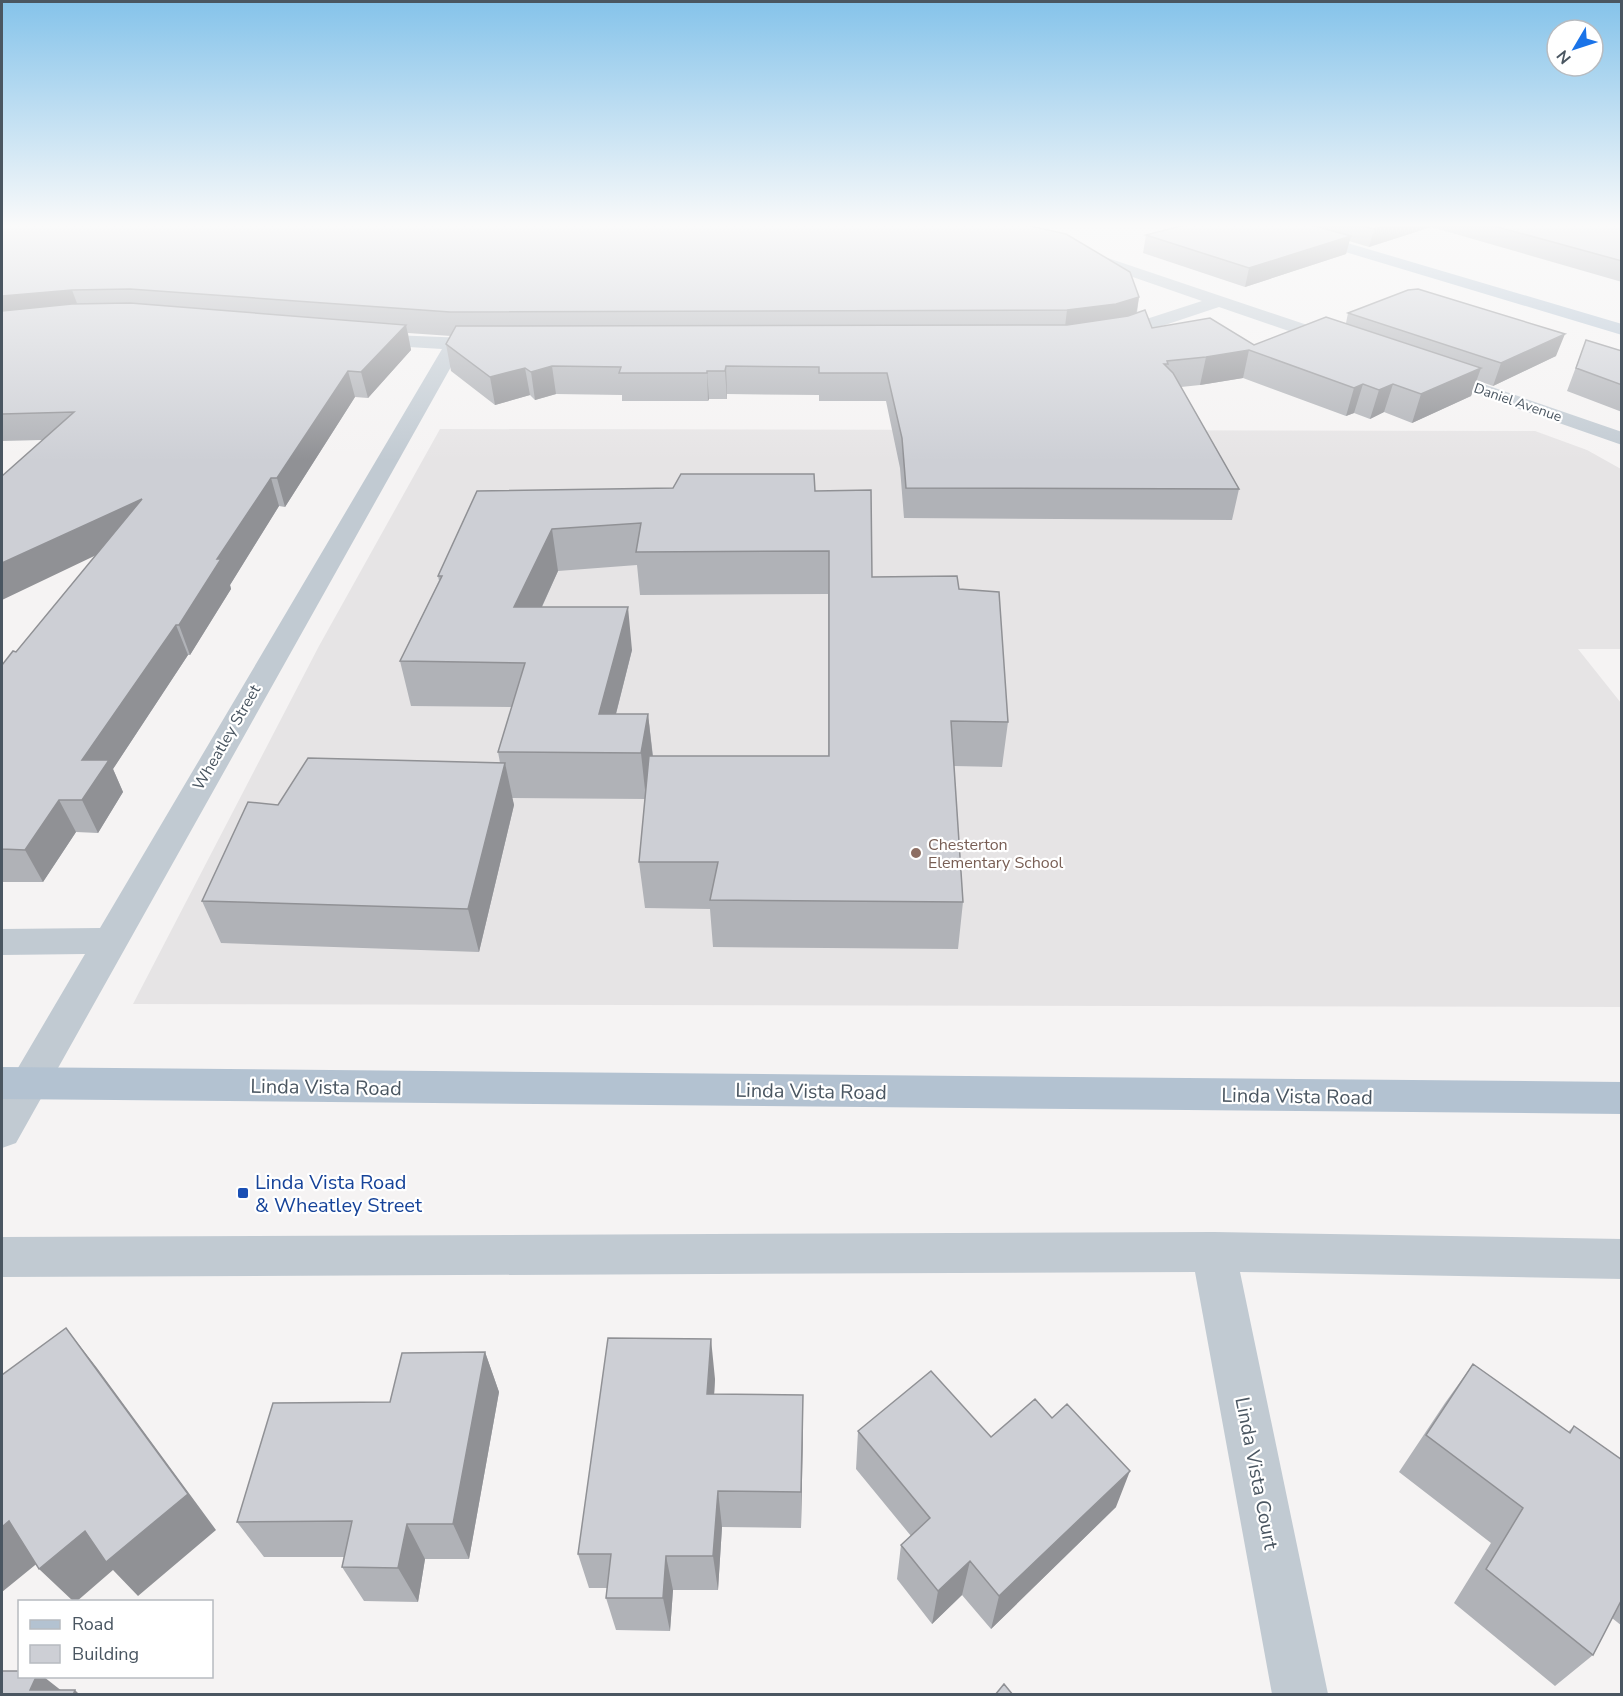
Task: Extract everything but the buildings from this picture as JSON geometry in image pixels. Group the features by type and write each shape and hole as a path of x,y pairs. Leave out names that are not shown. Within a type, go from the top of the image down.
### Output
{"main road":[{"path":"1532,303 1622,330"},
{"name":"Linda Vista Road","path":"15,1083 1622,1098"}],"street":[{"path":"1084,340 1116,336 1213,303"},
{"path":"1225,303 1355,347"},
{"path":"345,338 454,345 513,344"},
{"name":"Wheatley Street","path":"2,1131 15,1083 109,941 454,345"},
{"name":"Daniel Avenue","path":"1410,365 1622,439"},
{"path":"2,942 109,941"},
{"path":"2,1257 1214,1252 1622,1259"},
{"name":"Linda Vista Court","path":"1214,1252 1300,1695"}],"shaded area":[{"name":"Chesterton Elementary School","path":"440,429 1535,431 1587,450 1621,469 1621,649 1578,649 1621,703 1621,1007 133,1004 319,646"}],"place":[{"name":"Chesterton Elementary School","path":"916,853"},
{"name":"Linda Vista Road & Wheatley Street","path":"243,1193"}]}
